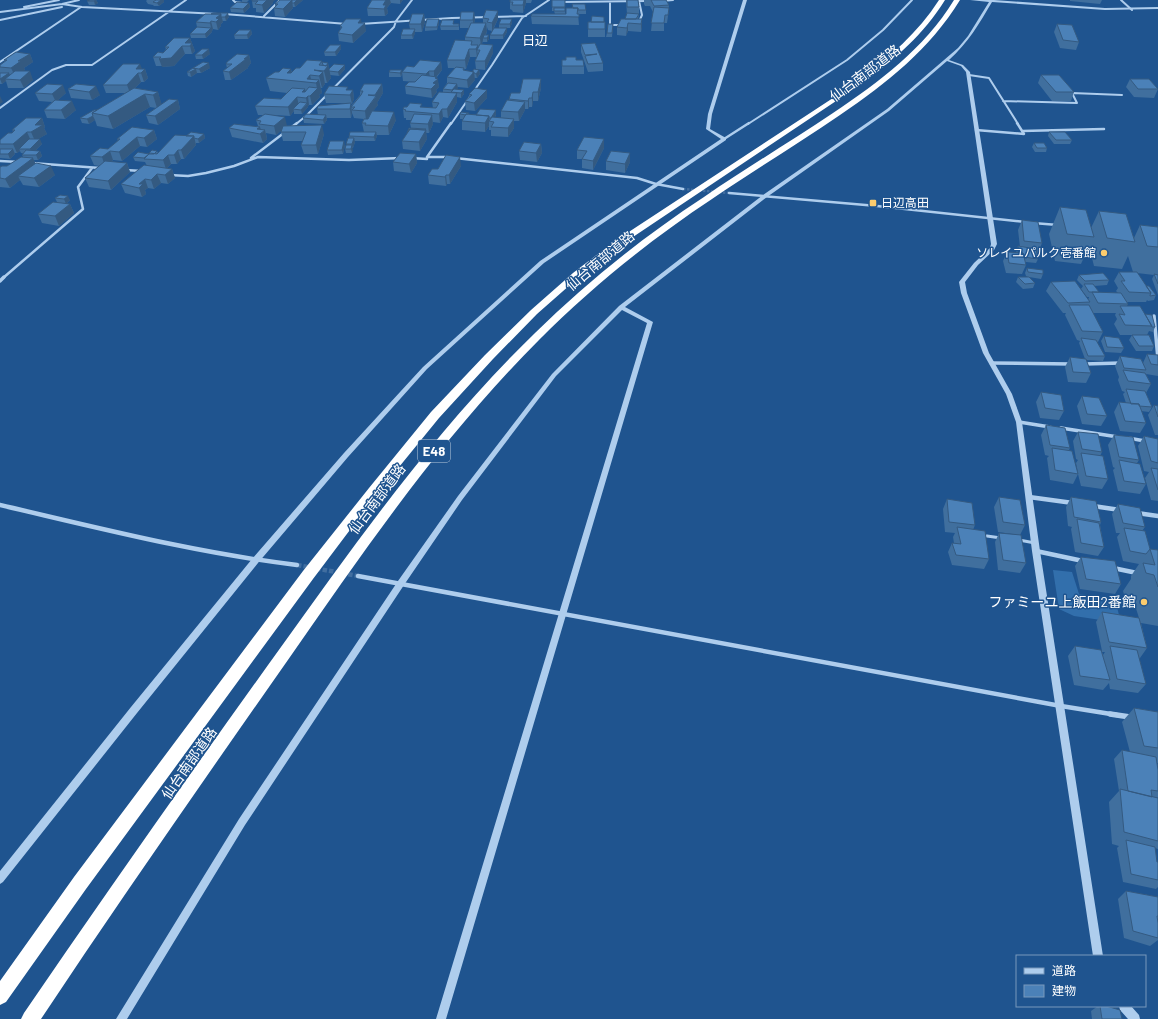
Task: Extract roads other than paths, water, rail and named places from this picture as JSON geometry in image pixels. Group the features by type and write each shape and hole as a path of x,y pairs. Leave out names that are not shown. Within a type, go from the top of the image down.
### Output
{"highway":[{"name":"仙台南部道路","path":"0,996 80,882 308,575 372,491 434,415 534,312 576,275 618,243 805,121 867,78 894,56 918,33 936,11 942,0"},
{"name":"仙台南部道路","path":"30,1019 241,714 357,552 419,469 515,358 557,316 635,250 706,199 819,126 876,86 908,60 933,36 950,13 957,0"}],"street":[{"path":"0,12 59,0"},
{"path":"0,12 62,4 79,0"},
{"path":"0,108 52,70 66,65 92,65 186,0"},
{"path":"233,0 235,2 242,3"},
{"path":"264,16 280,0"},
{"path":"245,163 306,116 394,27 395,23 412,0"},
{"path":"659,1 673,0"},
{"path":"724,139 708,129 710,114 744,0"},
{"path":"0,879 129,716 255,561 346,455 425,368 542,262 656,184 847,60 883,30 912,0"},
{"path":"972,0 1085,9 1132,10 1158,8"},
{"path":"1121,0 1132,10"},
{"path":"427,157 492,65 517,25 526,16 549,1 651,1"},
{"path":"637,26 642,15 639,1"},
{"path":"121,1019 242,822 401,583 460,498 554,375 621,307 765,196 888,110 947,60 969,37 992,1"},
{"path":"610,2 610,25 624,25"},
{"path":"62,4 82,7 264,16 354,24 395,23 452,18 526,16"},
{"path":"0,20 68,6"},
{"path":"0,62 82,7"},
{"path":"947,60 967,68 969,75 994,244 992,249 976,264 962,282 964,293 983,346 1009,394 1019,422 1036,551 1061,706 1098,955"},
{"path":"969,75 989,78 1024,134 976,130"},
{"path":"1004,101 1077,103 1072,93 1122,95"},
{"path":"1022,131 1104,129"},
{"path":"162,174 195,176 245,163 253,158 272,156 349,160 387,157 427,159 427,157 452,158 637,178 656,184 682,189"},
{"path":"0,161 21,162"},
{"path":"27,162 106,169"},
{"path":"0,281 83,209 78,187 92,168"},
{"path":"119,170 147,172"},
{"path":"729,193 878,206 1066,226"},
{"path":"441,1019 650,322 621,307"},
{"path":"1151,360 1158,359 1154,316"},
{"path":"1083,364 1129,362"},
{"path":"991,363 1075,364"},
{"path":"1019,422 1150,442"},
{"path":"1029,497 1075,504"},
{"path":"0,505 255,561 297,565"},
{"path":"1090,506 1128,512"},
{"path":"1135,513 1158,516"},
{"path":"1036,551 1090,563"},
{"path":"1105,566 1143,575"},
{"path":"358,576 1061,706 1136,718"},
{"path":"1125,1007 1135,1019"}],"lane":[{"path":"987,536 1008,539"},
{"path":"1015,540 1035,543"}],"tunnel":[{"path":"683,189 729,193"},
{"path":"297,565 358,576"}],"place":[{"name":"日辺高田","path":"873,203"},
{"name":"ソレイユパルク壱番館","path":"1104,253"},
{"name":"ファミーユ上飯田2番館","path":"1144,602"}],"district":[{"name":"日辺","path":"535,40"}]}
